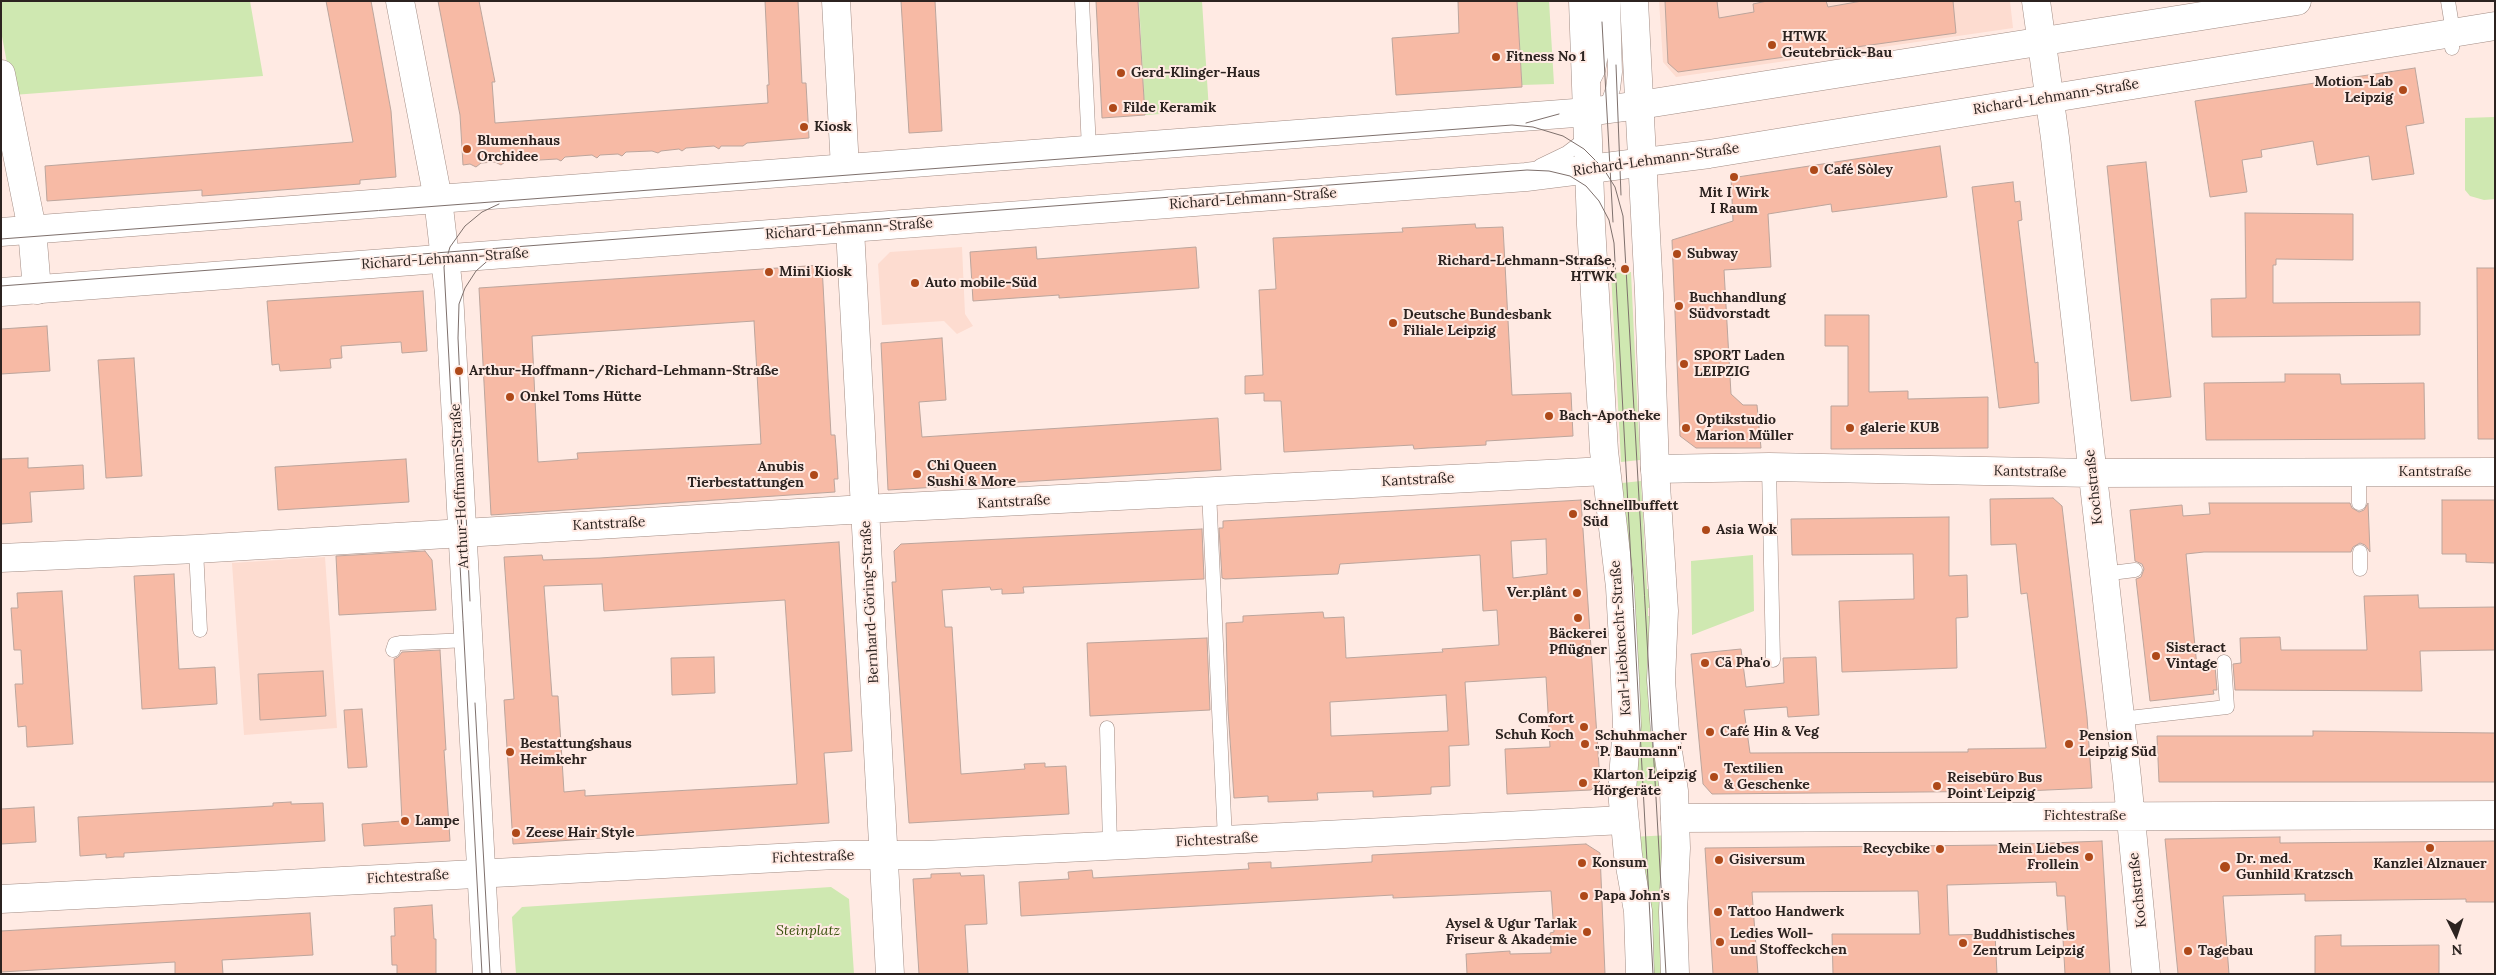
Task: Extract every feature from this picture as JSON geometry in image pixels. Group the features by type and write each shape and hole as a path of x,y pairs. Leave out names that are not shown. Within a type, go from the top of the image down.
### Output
{"street":[{"name":"Arthur-Hoffmann-Straße","path":"400,1 438,199 446,259 487,974"},
{"path":"836,1 845,168"},
{"name":"Karl-Liebknecht-Straße","path":"1584,1 1592,112 1590,169 1606,470 1620,588 1625,678 1627,726 1622,778 1624,820 1638,912 1640,974"},
{"path":"1634,1 1650,293 1655,469 1664,611 1661,667 1663,720 1674,782 1675,974"},
{"name":"Kochstraße","path":"2036,1 2050,98 2093,473 2131,816 2146,974"},
{"path":"1,232 1592,112 2041,42 2214,8 2296,1"},
{"name":"Richard-Lehmann-Straße","path":"1,292 850,230 1482,181 1642,164 2050,98 2452,40 2495,26"},
{"path":"1,74 32,229 38,290"},
{"name":"Bernhard-Göring-Straße","path":"850,230 890,974"},
{"name":"Kantstraße","path":"1655,469 1769,467 2093,473 2495,472"},
{"name":"Kantstraße","path":"1,558 196,549 865,509 1606,470"},
{"name":"Fichtestraße","path":"1675,818 2495,816"},
{"name":"Fichtestraße","path":"1,899 835,855 884,855 1110,846 1624,820"}],"lane":[{"path":"1082,1 1089,149"},
{"path":"1592,112 1601,56 1601,1"},
{"path":"1482,181 1546,164 1573,150 1592,112 1613,89 1615,72 1613,1"},
{"path":"2448,1 2452,40"},
{"path":"1769,467 1773,660"},
{"path":"2359,472 2359,503"},
{"path":"1209,492 1225,840"},
{"path":"196,549 200,630"},
{"path":"2360,552 2360,569"},
{"path":"2103,574 2135,570"},
{"path":"393,650 394,644 400,643 469,640"},
{"path":"2120,719 2227,708 2224,662"},
{"path":"1106,728 1110,846"}],"shaded area":[{"name":"HTWK Geutebrück-Bau","path":"1659,1 2010,1 2013,28 1676,77 1663,62"},
{"path":"962,247 965,314 973,326 957,334 944,321 882,325 878,264 890,252"},
{"path":"325,557 337,728 244,735 232,563"}],"green space":[{"path":"1,1 250,1 263,76 13,95 1,31"},
{"path":"1139,1 1202,1 1209,111 1145,115"},
{"path":"1517,1 1549,1 1554,84 1522,85"},
{"path":"2495,117 2495,199 2484,200 2470,196 2465,190 2465,118"},
{"path":"1631,272 1640,460 1621,462 1611,273"},
{"path":"1641,481 1647,589 1654,589 1653,607 1648,608 1648,616 1654,616 1668,791 1629,794 1625,542 1622,483"},
{"path":"1753,555 1754,611 1692,635 1691,561"},
{"path":"1671,835 1669,974 1647,974 1631,837"},
{"name":"Steinplatz","path":"831,887 849,899 854,974 516,974 512,917 522,907"}],"building":[{"path":"326,1 371,1 391,111 396,177 360,180 360,184 202,196 202,190 47,201 45,166 353,142"},
{"path":"438,1 479,1 495,82 492,82 495,123 768,103 767,85 769,85 765,1 798,1 802,83 806,83 809,138 747,143 743,146 721,146 719,149 714,146 686,148 682,151 679,149 661,151 658,153 652,151 626,152 622,156 618,154 600,155 597,158 592,155 565,157 561,161 557,159 540,160 537,162 531,160 505,162 501,165 495,162 481,163 476,167 470,164 463,165 460,115"},
{"path":"901,1 935,1 942,131 909,133"},
{"name":"Gerd-Klinger-Haus","path":"1096,1 1138,1 1145,115 1102,118"},
{"path":"1458,1 1517,1 1522,87 1396,95 1392,38 1459,33"},
{"name":"HTWK Geutebrück-Bau","path":"1665,1 1717,1 1719,18 1754,12 1753,4 1767,1 1826,1 1828,7 1862,1 1953,1 1956,33 1678,72 1668,63"},
{"path":"2415,68 2424,123 2406,126 2414,174 2372,180 2369,156 2317,165 2313,141 2261,150 2262,157 2242,160 2247,192 2210,197 2195,101"},
{"path":"1940,146 1947,197 1832,212 1831,204 1768,214 1771,267 1724,270 1731,394 1743,405 1757,405 1761,448 1696,448 1680,436 1672,240 1733,221 1731,178"},
{"path":"2146,162 2171,397 2131,401 2107,166"},
{"path":"2013,182 2015,202 2020,201 2022,220 2018,221 2035,363 2038,362 2039,403 1999,408 1972,187"},
{"path":"2245,213 2353,214 2353,260 2276,259 2276,265 2273,265 2273,303 2420,302 2420,335 2212,337 2211,299 2246,298"},
{"name":"Deutsche Bundesbank Filiale Leipzig","path":"1475,224 1476,228 1503,227 1512,395 1571,393 1573,436 1486,441 1486,445 1414,449 1413,445 1284,452 1281,401 1264,401 1264,393 1245,394 1245,376 1263,375 1259,290 1276,289 1273,238 1403,232 1402,228"},
{"path":"1036,247 1037,259 1196,247 1199,288 1059,298 1059,295 973,301 970,252"},
{"path":"822,265 831,435 835,435 837,461 838,479 834,479 835,492 491,515 479,288","holes":["754,321 761,444 577,453 578,459 538,462 532,336"]},
{"path":"2477,268 2495,268 2495,439 2478,439"},
{"path":"423,291 427,351 402,353 401,342 341,346 342,358 330,359 331,368 280,371 279,364 272,365 267,301"},
{"path":"1825,315 1869,315 1869,392 1908,391 1908,399 1988,397 1988,448 1831,449 1831,406 1848,406 1848,346 1825,346"},
{"path":"47,326 50,371 1,374 1,329"},
{"path":"942,338 946,400 919,402 922,437 1218,418 1221,470 888,490 881,343"},
{"path":"134,358 142,476 106,478 98,360"},
{"path":"2285,374 2340,374 2341,384 2424,383 2425,439 2206,440 2204,383 2285,382"},
{"path":"28,458 28,468 83,465 84,489 30,492 32,522 1,524 1,459"},
{"path":"406,459 409,502 278,510 275,467"},
{"path":"2053,498 2062,506 2087,717 2092,788 2025,791 1712,794 1703,784 1691,654 1741,649 1746,687 1784,683 1783,658 1816,657 1819,715 1788,717 1787,707 1744,710 1750,753 1968,752 1968,749 2046,748 2027,593 2021,594 2016,544 1991,545 1990,499"},
{"path":"1581,500 1600,781 1591,790 1507,794 1505,749 1550,747 1546,677 1465,682 1469,745 1449,746 1450,786 1431,787 1431,794 1373,797 1373,791 1317,793 1318,800 1268,802 1268,796 1234,798 1228,710 1226,623 1243,622 1243,616 1323,612 1324,618 1344,617 1346,658 1443,652 1442,649 1499,645 1497,610 1483,611 1480,555 1340,564 1338,574 1225,579 1222,578 1219,528 1223,528 1223,521","holes":["1546,539 1547,574 1513,578 1511,541","1446,695 1448,731 1331,736 1330,702"]},
{"path":"2442,500 2495,500 2495,563 2466,562 2466,554 2442,554"},
{"path":"2209,503 2350,503 2352,508 2359,512 2364,510 2368,503 2370,552 2365,545 2360,543 2353,547 2351,552 2204,552 2186,554 2197,667 2215,666 2217,690 2213,690 2214,694 2150,701 2136,579 2141,577 2144,569 2142,564 2135,561 2130,510 2182,505 2183,516 2210,514"},
{"path":"1949,517 1949,576 1967,575 1968,617 1956,618 1957,668 1842,672 1839,601 1914,599 1913,554 1792,555 1791,519"},
{"path":"1202,529 1204,579 1023,587 1024,593 1002,594 1002,589 991,590 990,587 942,590 945,627 952,627 961,774 1025,769 1024,764 1045,763 1045,767 1066,766 1069,814 909,823 892,582 896,582 894,551 901,544"},
{"path":"839,542 852,751 824,753 829,823 513,844 504,700 514,699 504,557 542,555 543,560","holes":["602,584 604,611 785,600 797,784 585,796 585,790 564,792 558,696 552,696 544,586"]},
{"path":"425,551 432,560 436,610 339,615 336,556"},
{"path":"174,574 179,669 215,667 217,704 142,709 134,576"},
{"path":"62,591 73,744 27,747 26,726 18,727 15,684 23,684 21,650 14,650 11,608 18,608 17,593"},
{"path":"2418,595 2419,608 2495,607 2495,650 2420,651 2422,691 2235,690 2233,664 2241,663 2240,638 2280,637 2281,650 2367,650 2364,596"},
{"path":"1207,638 1210,710 1090,716 1087,643"},
{"path":"440,650 450,841 364,846 362,824 402,821 394,659 402,652"},
{"path":"714,657 715,693 672,695 671,658"},
{"path":"323,671 326,716 260,720 258,674"},
{"path":"362,709 367,767 348,768 344,710"},
{"path":"2313,731 2495,733 2495,782 2159,782 2157,736 2313,736"},
{"path":"291,802 291,804 323,803 325,841 124,853 124,857 106,858 106,854 80,856 78,817 273,806 273,803"},
{"path":"34,807 36,842 1,844 1,809"},
{"path":"2280,837 2280,843 2495,841 2495,902 2466,902 2466,899 2305,901 2305,894 2223,896 2229,974 2178,974 2165,839"},
{"path":"2102,841 2110,974 2065,974 2063,939 2068,939 2065,896 2057,896 2056,882 1947,885 1949,935 1995,934 1997,974 1833,974 1832,934 1920,934 1918,891 1752,892 1758,974 1713,974 1705,848 1999,845"},
{"path":"1586,844 1600,853 1605,974 1467,974 1466,954 1510,951 1510,954 1551,953 1550,933 1554,932 1551,891 1393,898 1393,895 1021,916 1019,882 1069,879 1068,872 1092,870 1093,878 1249,869 1248,863 1271,862 1271,868 1372,862 1372,855"},
{"path":"960,873 961,876 984,875 987,924 965,925 968,974 919,974 913,879 931,878 931,874"},
{"path":"432,905 434,939 436,939 436,974 397,974 397,965 392,965 391,936 395,936 394,908"},
{"path":"310,913 313,955 222,960 223,974 175,974 175,962 1,972 1,931"},
{"path":"2341,935 2341,946 2439,945 2439,974 2315,974 2315,936"}],"tram line":[{"path":"1602,22 1613,222"},
{"path":"1616,65 1621,195"},
{"path":"1526,123 1559,114"},
{"path":"1,239 1512,125 1533,127 1563,136 1584,149 1603,168 1615,187 1623,216 1666,974"},
{"path":"1,286 1527,170 1549,171 1570,176 1586,186 1599,201 1609,220 1614,243 1653,974"},
{"path":"482,974 444,267 450,247 465,226 482,212 499,204"},
{"path":"470,601 458,338 459,304 465,288 476,271 493,256 507,250"},
{"path":"475,703 490,974"}],"place":[{"name":"HTWK Geutebrück-Bau","path":"1772,45"},
{"name":"Fitness No 1","path":"1496,57"},
{"name":"Gerd-Klinger-Haus","path":"1121,73"},
{"name":"Motion-Lab Leipzig","path":"2403,90"},
{"name":"Filde Keramik","path":"1113,108"},
{"name":"Kiosk","path":"804,127"},
{"name":"Blumenhaus Orchidee","path":"467,149"},
{"name":"Café Sòley","path":"1814,170"},
{"name":"Mit I Wirk I Raum","path":"1734,177"},
{"name":"Subway","path":"1677,254"},
{"name":"Richard-Lehmann-Straße, HTWK","path":"1625,269"},
{"name":"Mini Kiosk","path":"769,272"},
{"name":"Auto mobile-Süd","path":"915,283"},
{"name":"Buchhandlung Südvorstadt","path":"1679,306"},
{"name":"Deutsche Bundesbank Filiale Leipzig","path":"1393,323"},
{"name":"SPORT Laden LEIPZIG","path":"1684,364"},
{"name":"Arthur-Hoffmann-/Richard-Lehmann-Straße","path":"459,371"},
{"name":"Onkel Toms Hütte","path":"510,397"},
{"name":"Bach-Apotheke","path":"1549,416"},
{"name":"Optikstudio Marion Müller","path":"1686,428"},
{"name":"galerie KUB","path":"1850,428"},
{"name":"Chi Queen Sushi & More","path":"917,474"},
{"name":"Anubis Tierbestattungen","path":"814,475"},
{"name":"Schnellbuffett Süd","path":"1573,514"},
{"name":"Asia Wok","path":"1706,530"},
{"name":"Ver.plånt","path":"1577,593"},
{"name":"Bäckerei Pflügner","path":"1578,618"},
{"name":"Sisteract Vintage","path":"2156,656"},
{"name":"Cā Pha'o","path":"1705,663"},
{"name":"Comfort Schuh Koch","path":"1584,727"},
{"name":"Café Hin & Veg","path":"1710,732"},
{"name":"Schuhmacher \"P. Baumann\"","path":"1585,744"},
{"name":"Pension Leipzig Süd","path":"2069,744"},
{"name":"Bestattungshaus Heimkehr","path":"510,752"},
{"name":"Textilien & Geschenke","path":"1714,777"},
{"name":"Klarton Leipzig Hörgeräte","path":"1583,783"},
{"name":"Reisebüro Bus Point Leipzig","path":"1937,786"},
{"name":"Lampe","path":"405,821"},
{"name":"Zeese Hair Style","path":"516,833"},
{"name":"Kanzlei Alznauer","path":"2430,848"},
{"name":"Recycbike","path":"1940,849"},
{"name":"Mein Liebes Frollein","path":"2089,857"},
{"name":"Gisiversum","path":"1719,860"},
{"name":"Konsum","path":"1582,863"},
{"name":"Dr. med. Gunhild Kratzsch","path":"2225,867"},
{"name":"Papa John's","path":"1584,896"},
{"name":"Tattoo Handwerk","path":"1718,912"},
{"name":"Aysel & Ugur Tarlak Friseur & Akademie","path":"1587,932"},
{"name":"Ledies Woll- und Stoffeckchen","path":"1720,942"},
{"name":"Buddhistisches Zentrum Leipzig","path":"1963,943"},
{"name":"Tagebau","path":"2188,951"}]}
